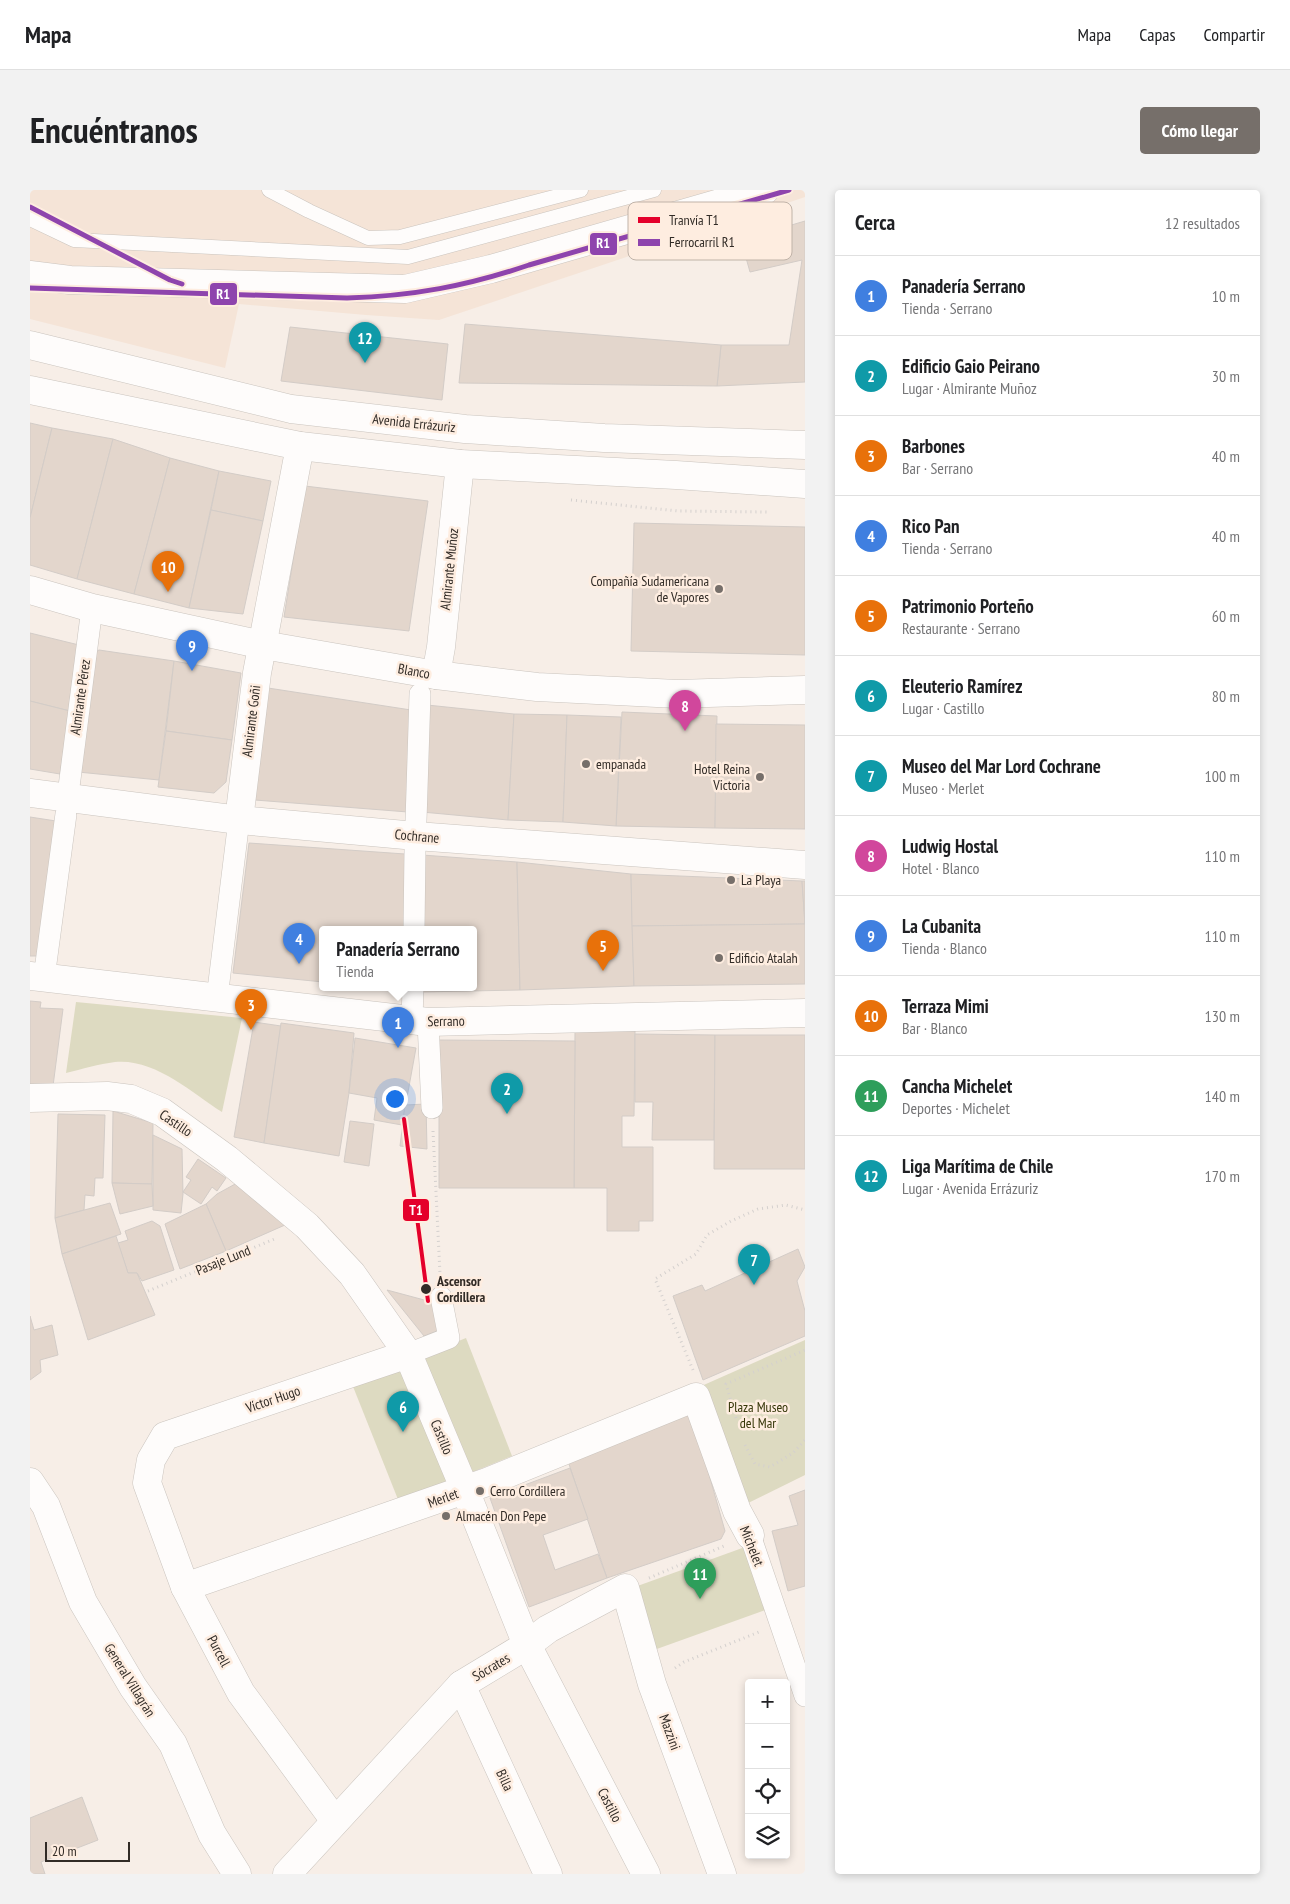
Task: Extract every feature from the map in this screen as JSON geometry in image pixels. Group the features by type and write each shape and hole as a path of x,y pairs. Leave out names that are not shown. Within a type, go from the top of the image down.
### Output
{"street":[{"path":"723,202 765,190"},
{"path":"30,275 70,280 405,289 491,269 628,230"},
{"name":"Avenida Errázuriz","path":"30,345 291,409 475,430 604,438 805,445"},
{"path":"30,390 300,446 460,464 676,475 805,484"},
{"name":"Almirante Goñi","path":"217,998 257,673 300,446"},
{"name":"Almirante Muñoz","path":"416,821 428,684 441,647 460,464"},
{"name":"Blanco","path":"30,590 92,608 263,645 428,684 537,686 677,694 805,690"},
{"name":"Almirante Pérez","path":"69,787 92,608"},
{"name":"Cochrane","path":"30,793 239,820 416,836 805,865"},
{"path":"37,977 66,814"},
{"path":"414,926 415,850"},
{"name":"Serrano","path":"37,977 420,1022 805,1013"},
{"path":"414,991 432,1108"},
{"name":"Castillo","path":"30,1098 107,1096 132,1099 162,1112 227,1159 308,1226 352,1274 408,1354 527,1645 646,1874"},
{"path":"408,1354 449,1338 441,1297"},
{"name":"Víctor Hugo","path":"151,1460 165,1436 408,1354"},
{"name":"Merlet","path":"185,1587 465,1490 696,1397"},
{"name":"Michelet","path":"696,1397 736,1511 750,1535 805,1696"},
{"name":"Purcell","path":"151,1460 147,1483 185,1587 241,1693 335,1821"},
{"name":"General Villagrán","path":"30,1482 46,1506 83,1602 133,1687 173,1744 212,1834 237,1874"},
{"name":"Sócrates","path":"287,1874 461,1685 527,1645 548,1628 625,1588"},
{"name":"Mazzini","path":"625,1588 652,1684 722,1874"},
{"name":"Billa","path":"461,1685 548,1874"}],"lane":[{"path":"269,190 368,238 400,237 581,190"},
{"path":"30,219 74,240 408,256 654,190"}],"path":[{"path":"569,500 678,511 772,512"},
{"path":"432,1108 441,1297"},
{"path":"696,1397 706,1393 687,1359 655,1279 696,1254 707,1235 731,1221 758,1209 786,1205 805,1210"},
{"name":"Pasaje Lund","path":"148,1291 280,1237"},
{"path":"738,1425 726,1384 805,1350"},
{"path":"743,1441 755,1464 770,1467 793,1453 805,1440"},
{"path":"625,1588 750,1535"},
{"path":"652,1684 684,1662 780,1623"}],"shaded area":[{"path":"30,190 805,190 805,197 790,202 628,202 628,256 439,320 239,304 225,368 30,319"}],"green space":[{"path":"76,1002 242,1018 222,1112 172,1078 144,1065 130,1062 115,1062 66,1073"},
{"path":"466,1338 512,1456 399,1502 352,1384"},
{"name":"Plaza Museo del Mar","path":"805,1340 805,1475 740,1507 697,1388"},
{"path":"745,1547 768,1609 654,1650 632,1588"}],"building":[{"path":"805,221 805,382 717,386 721,345 789,345 802,260 750,272 747,260 792,260 792,225"},
{"path":"465,324 721,345 717,386 459,383"},
{"path":"290,327 448,344 442,400 281,381"},
{"path":"30,423 52,428 30,518"},
{"path":"52,428 113,439 77,579 30,565 30,518"},
{"path":"113,439 170,458 134,594 77,579"},
{"path":"170,458 219,471 189,608 134,594"},
{"path":"219,471 271,481 263,521 211,510"},
{"path":"305,486 428,501 409,631 284,617"},
{"path":"211,510 263,521 243,614 189,608"},
{"name":"Compañía Sudamericana de Vapores","path":"634,523 805,527 805,655 631,651"},
{"path":"30,633 79,645 70,711 30,701"},
{"path":"99,650 174,661 159,780 78,772 93,653"},
{"path":"174,661 241,673 232,740 166,731"},
{"path":"268,688 411,710 408,812 255,800"},
{"path":"30,701 70,711 60,774 30,769"},
{"path":"427,705 514,714 508,820 422,812"},
{"path":"622,712 717,716 715,828 616,826"},
{"path":"514,714 567,715 563,822 508,820"},
{"path":"567,715 621,717 616,826 563,822"},
{"name":"Hotel Reina Victoria","path":"716,724 805,725 805,829 715,828"},
{"path":"166,731 232,740 226,782 214,793 158,787"},
{"path":"30,817 56,821 37,956 30,956"},
{"path":"249,843 405,854 405,926 319,926 319,982 233,973"},
{"path":"422,855 517,862 520,990 477,991 477,926 421,926"},
{"path":"517,862 631,874 634,986 520,990"},
{"path":"631,874 802,881 805,924 632,926"},
{"path":"802,881 805,881 805,924"},
{"name":"Edificio Atalah","path":"805,924 805,984 634,986 632,926"},
{"path":"419,991 470,991 419,992"},
{"path":"30,1001 41,1002 40,1008 63,1009 53,1086 30,1088"},
{"path":"254,1022 281,1026 264,1143 234,1137"},
{"path":"281,1023 354,1033 349,1093 339,1156 264,1143"},
{"path":"575,1031 635,1031 634,1116 622,1116 622,1147 653,1147 653,1221 639,1221 639,1231 607,1231 607,1188 574,1188"},
{"path":"635,1034 715,1035 714,1140 652,1140 653,1102 635,1102"},
{"path":"715,1035 805,1035 805,1169 714,1169"},
{"path":"355,1038 416,1048 402,1125 374,1120 377,1098 349,1093"},
{"path":"439,1040 575,1041 574,1188 439,1188"},
{"path":"426,1104 427,1149 400,1146 405,1105"},
{"path":"113,1111 153,1123 152,1184 112,1183"},
{"path":"58,1114 105,1115 103,1178 95,1178 94,1196 85,1195 84,1210 55,1218"},
{"path":"350,1121 374,1124 369,1166 344,1162"},
{"path":"153,1135 182,1149 183,1194 181,1213 153,1210"},
{"path":"198,1159 226,1178 217,1191 212,1187 201,1204 183,1192 191,1180 186,1177"},
{"path":"112,1183 152,1184 153,1206 120,1214"},
{"path":"237,1183 285,1225 226,1251 206,1204 217,1194"},
{"path":"110,1203 121,1234 62,1254 55,1218"},
{"path":"206,1204 226,1251 180,1269 165,1224"},
{"path":"152,1221 160,1226 174,1270 142,1281 137,1273 128,1273 118,1243 128,1240 125,1231"},
{"path":"116,1236 128,1273 137,1273 155,1315 88,1340 62,1254"},
{"path":"798,1249 805,1267 797,1281 805,1311 805,1336 703,1380 673,1296 702,1285 705,1291"},
{"path":"387,1290 428,1301 438,1301 442,1329 424,1336"},
{"path":"30,1316 34,1330 52,1325 58,1355 40,1360 41,1372 30,1380"},
{"path":"684,1413 693,1418 725,1531 721,1539 607,1578 567,1458"},
{"path":"570,1468 588,1519 543,1535 555,1570 598,1554 607,1578 529,1607 490,1498"},
{"path":"805,1490 805,1586 788,1591 772,1531 798,1525 789,1496"},
{"path":"82,1797 98,1840 41,1862 45,1874 30,1874 30,1818"}],"tram line":[{"name":"T1","path":"404,1119 428,1301"}],"rail line":[{"name":"R1","path":"747,202 789,190"},
{"name":"R1","path":"30,207 170,280 182,284"},
{"name":"R1","path":"30,288 347,298 395,295 440,289 484,279 628,236"}],"place":[{"name":"Liga Marítima de Chile","path":"365,363"},
{"name":"Compañía Sudamericana de Vapores","path":"719,589"},
{"name":"Terraza Mimi","path":"168,592"},
{"name":"La Cubanita","path":"192,671"},
{"name":"Ludwig Hostal","path":"685,731"},
{"name":"empanada","path":"586,764"},
{"name":"Hotel Reina Victoria","path":"760,777"},
{"name":"La Playa","path":"731,880"},
{"name":"Edificio Atalah","path":"719,958"},
{"name":"Rico Pan","path":"299,964"},
{"name":"Patrimonio Porteño","path":"603,971"},
{"name":"Barbones","path":"251,1030"},
{"name":"Panadería Serrano","path":"398,1048"},
{"name":"Edificio Gaio Peirano","path":"507,1114"},
{"name":"Museo del Mar Lord Cochrane","path":"754,1285"},
{"name":"Ascensor Cordillera","path":"426,1289"},
{"name":"Eleuterio Ramírez","path":"403,1432"},
{"name":"Cerro Cordillera","path":"480,1491"},
{"name":"Almacén Don Pepe","path":"446,1516"},
{"name":"Cancha Michelet","path":"700,1599"}]}
